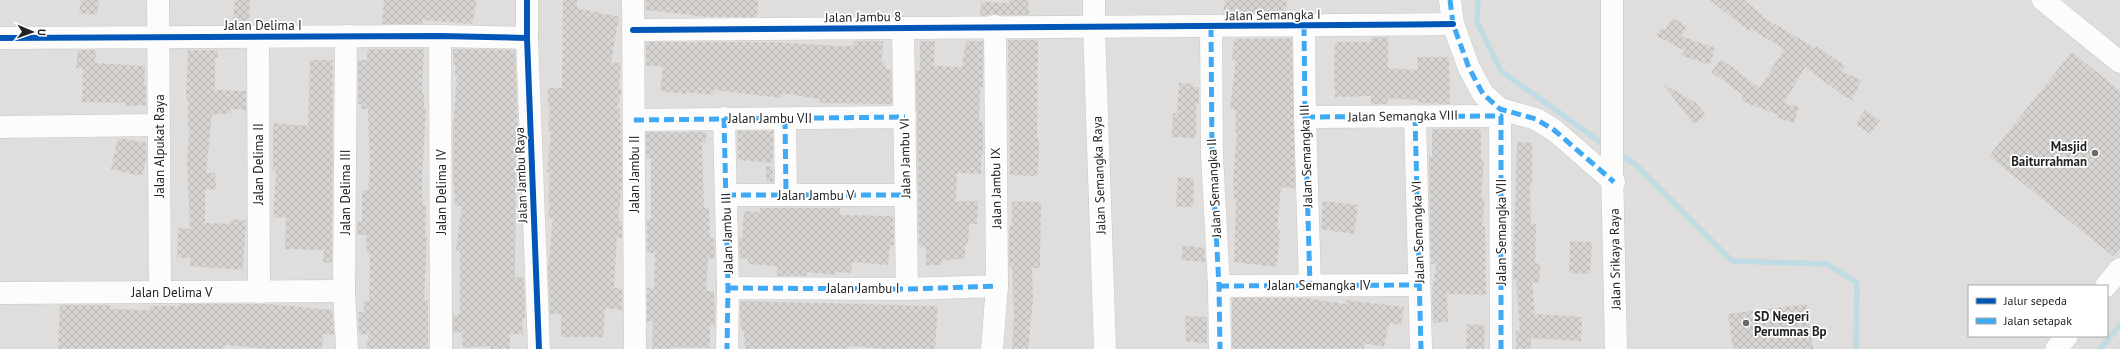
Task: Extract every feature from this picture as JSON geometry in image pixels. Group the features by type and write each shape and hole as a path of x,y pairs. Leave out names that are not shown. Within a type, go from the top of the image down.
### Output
{"street":[{"name":"Jalan Alpukat Raya","path":"158,0 160,292"},
{"name":"Jalan Jambu Raya","path":"527,0 527,38 539,349"},
{"name":"Jalan Jambu II","path":"633,0 635,349"},
{"name":"Jalan Semangka Raya","path":"1094,0 1105,349"},
{"path":"1450,0 1453,24 1475,81 1483,94 1500,112 1536,119 1554,130 1613,176"},
{"name":"Jalan Srikaya Raya","path":"1612,0 1612,120 1616,349"},
{"path":"2043,0 2120,62"},
{"name":"Jalan Semangka I","path":"1094,28 1453,24"},
{"name":"Jalan Jambu 8","path":"633,30 995,26 1094,28"},
{"name":"Jalan Jambu IX","path":"992,349 997,286 995,26"},
{"name":"Jalan Semangka III","path":"1304,26 1310,285"},
{"name":"Jalan Semangka II","path":"1211,27 1212,156 1219,286 1220,349"},
{"name":"Jalan Jambu VI","path":"904,28 907,288"},
{"name":"Jalan Delima I","path":"0,38 158,36 440,36 527,38"},
{"name":"Jalan Delima II","path":"258,36 258,292"},
{"name":"Jalan Delima III","path":"346,36 344,291 347,349"},
{"name":"Jalan Delima IV","path":"440,36 441,349"},
{"name":"Jalan Semangka VIII","path":"1305,118 1414,116 1500,112"},
{"name":"Jalan Semangka VII","path":"1500,112 1501,349"},
{"name":"Jalan Semangka VI","path":"1414,116 1421,349"},
{"name":"Jalan Jambu VII","path":"634,120 905,117"},
{"name":"Jalan Jambu III","path":"724,118 728,288 726,349"},
{"path":"785,119 786,196"},
{"path":"0,127 159,125"},
{"name":"Jalan Jambu V","path":"726,195 906,195"},
{"path":"2107,285 2120,268"},
{"name":"Jalan Semangka IV","path":"1219,286 1419,285"},
{"name":"Jalan Jambu I","path":"728,288 907,288 997,286"},
{"name":"Jalan Delima V","path":"0,293 344,291"},
{"path":"2056,349 2066,337"}],"shaded area":[{"path":"0,0 2120,0 2120,349 0,349"}],"building":[{"path":"81,0 99,0 97,15 79,13"},
{"path":"235,0 250,0 249,21 233,20"},
{"path":"384,0 477,0 472,24 423,20 423,24 382,24"},
{"path":"563,0 577,0 577,8 619,17 611,62 621,63 619,88 621,89 621,94 617,108 621,109 619,122 621,123 622,184 619,221 622,221 622,238 617,237 614,288 622,289 622,310 605,308 603,337 561,337 561,314 550,314 548,268 553,218 548,218 550,203 548,203 550,172 547,172 551,132 548,131 550,107 548,107 548,88 562,88"},
{"path":"646,0 758,0 757,17 708,17 646,10"},
{"path":"1009,0 1028,0 1029,15 995,14 980,16 981,2 1009,3"},
{"path":"1225,0 1287,0 1286,13 1223,14"},
{"path":"1710,0 1744,0 1762,15 1761,16 1815,48 1817,46 1845,66 1841,71 1861,80 1852,100 1839,94 1840,93 1805,67 1784,103 1799,107 1794,123 1778,118 1779,115 1741,101 1743,95 1711,72 1721,59 1760,88 1784,49 1751,29 1749,31"},
{"path":"1672,18 1686,26 1681,36 1715,48 1710,65 1681,55 1685,51 1657,36 1660,29 1665,30"},
{"path":"1388,37 1388,68 1418,70 1417,57 1449,57 1450,104 1419,103 1418,100 1388,98 1387,104 1371,104 1371,96 1335,97 1335,42 1371,42 1371,38"},
{"path":"1292,38 1295,188 1281,187 1277,230 1280,230 1277,267 1234,262 1236,199 1234,198 1233,182 1237,132 1235,132 1236,110 1230,109 1236,60 1232,60 1234,39"},
{"path":"1008,40 1038,40 1037,138 1039,139 1039,154 1037,176 1010,175"},
{"path":"854,41 883,41 882,62 885,62 885,68 891,69 892,104 820,103 820,99 783,93 782,98 714,90 713,95 660,91 663,67 646,65 646,42 771,42 853,46"},
{"path":"920,41 935,41 934,66 962,67 966,41 983,41 983,87 980,87 979,121 983,122 983,154 981,154 981,174 957,173 956,201 978,201 977,224 969,224 968,244 965,244 965,259 942,260 942,265 926,265 926,248 919,247 916,71 920,71"},
{"path":"367,49 424,49 422,94 424,94 424,108 426,108 422,178 423,206 426,206 425,237 427,237 424,300 428,300 428,349 366,349 369,335 359,334 358,312 364,312 364,301 369,301 370,254 367,254 366,235 357,235 357,222 362,222 362,190 368,190 370,172 368,109 361,109 361,104 358,104 358,60 367,60"},
{"path":"453,49 515,50 518,136 516,136 515,277 524,277 525,318 522,318 523,334 510,334 510,349 491,349 491,346 463,348 462,332 453,333 453,314 460,314 460,251 456,250 462,206 455,206 453,184 453,128 457,75 455,75 456,65 453,65"},
{"path":"78,50 96,50 95,63 145,66 144,85 146,85 146,105 126,106 126,103 82,102 83,68 76,68"},
{"path":"188,50 218,50 218,57 215,57 215,90 246,91 246,110 231,109 231,114 212,114 206,173 215,173 216,189 205,190 205,223 231,224 232,219 246,221 243,270 190,266 190,258 177,258 178,228 190,229 187,159 190,126 188,126 188,99 186,99"},
{"path":"2072,52 2120,91 2120,248 2113,256 1989,156"},
{"path":"310,60 333,60 332,263 323,263 324,250 285,249 286,217 273,218 276,170 273,170 273,123 308,126"},
{"path":"1179,83 1193,84 1193,87 1199,87 1199,105 1196,105 1196,138 1172,137 1173,113 1177,113"},
{"path":"1662,83 1696,103 1706,115 1694,124"},
{"path":"1865,110 1880,120 1870,134 1856,124"},
{"path":"1432,129 1481,129 1481,161 1484,162 1481,197 1485,198 1482,226 1485,226 1486,295 1447,294 1448,322 1433,323 1432,293 1436,263 1431,264 1429,156 1432,157"},
{"path":"737,131 773,131 773,163 738,160"},
{"path":"646,132 706,132 706,143 702,143 704,208 709,208 710,238 714,238 715,258 708,258 706,291 714,291 715,301 715,326 710,326 710,348 674,347 674,349 652,349 653,321 647,321 647,288 654,289 655,253 647,253 647,219 651,219 651,159 646,159"},
{"path":"118,138 146,143 147,155 142,176 111,169"},
{"path":"1517,142 1532,143 1532,186 1530,186 1531,224 1536,224 1535,263 1540,264 1539,283 1532,282 1535,314 1582,317 1581,341 1531,338 1531,349 1516,349 1516,331 1520,331 1516,281 1513,281"},
{"path":"766,166 773,167 773,182 766,182"},
{"path":"1178,177 1194,178 1193,207 1176,207"},
{"path":"1012,201 1041,202 1040,268 1032,268 1033,300 1028,349 1012,349 1014,315 1012,267 1009,266 1009,226 1012,226"},
{"path":"1323,201 1358,205 1354,234 1321,229"},
{"path":"760,208 840,208 840,215 893,216 894,245 890,245 888,265 852,262 851,273 836,272 836,275 807,272 807,276 777,276 777,266 748,264 748,259 740,259 739,238 742,238 744,211 760,212"},
{"path":"1570,241 1592,242 1590,274 1569,273"},
{"path":"1183,245 1204,248 1205,262 1181,260"},
{"path":"1232,298 1304,298 1346,304 1346,300 1404,307 1401,325 1389,323 1384,347 1365,343 1364,349 1232,349"},
{"path":"740,301 938,306 935,349 882,349 849,346 848,349 745,349 744,331 742,332 740,322"},
{"path":"180,304 268,304 332,310 334,335 323,334 322,349 266,349 225,345 225,349 58,349 60,305 110,305 110,309 150,310 150,306 180,306"},
{"path":"1807,304 1813,349 1733,349 1728,314"},
{"path":"1185,316 1207,317 1207,344 1186,341"},
{"path":"1467,324 1485,325 1484,349 1466,349"}],"waterway":[{"path":"1478,0 1477,22 1501,71 1606,146"},
{"path":"1617,152 1636,165 1732,261 1827,264 1857,283 1856,349"},
{"path":"2100,349 2120,325"}],"marked path":[{"path":"1450,0 1453,24 1469,68 1483,94 1500,109 1536,119 1554,130 1614,182"},
{"path":"1304,26 1310,285"},
{"path":"1211,27 1212,156 1219,286 1220,349"},
{"path":"1415,116 1421,349"},
{"path":"1305,117 1501,116 1501,349"},
{"path":"634,120 905,117"},
{"path":"724,118 728,288 727,349"},
{"path":"785,119 786,195"},
{"path":"726,195 906,195"},
{"path":"1219,286 1419,285"},
{"path":"728,288 907,289 997,286"}],"cycle path":[{"path":"527,0 527,38 539,349"},
{"path":"633,30 1453,24"},
{"path":"0,38 440,36 527,38"}],"place":[{"name":"Masjid Baiturrahman","path":"2095,153"},
{"name":"SD Negeri Perumnas Bp","path":"1746,323"}]}
